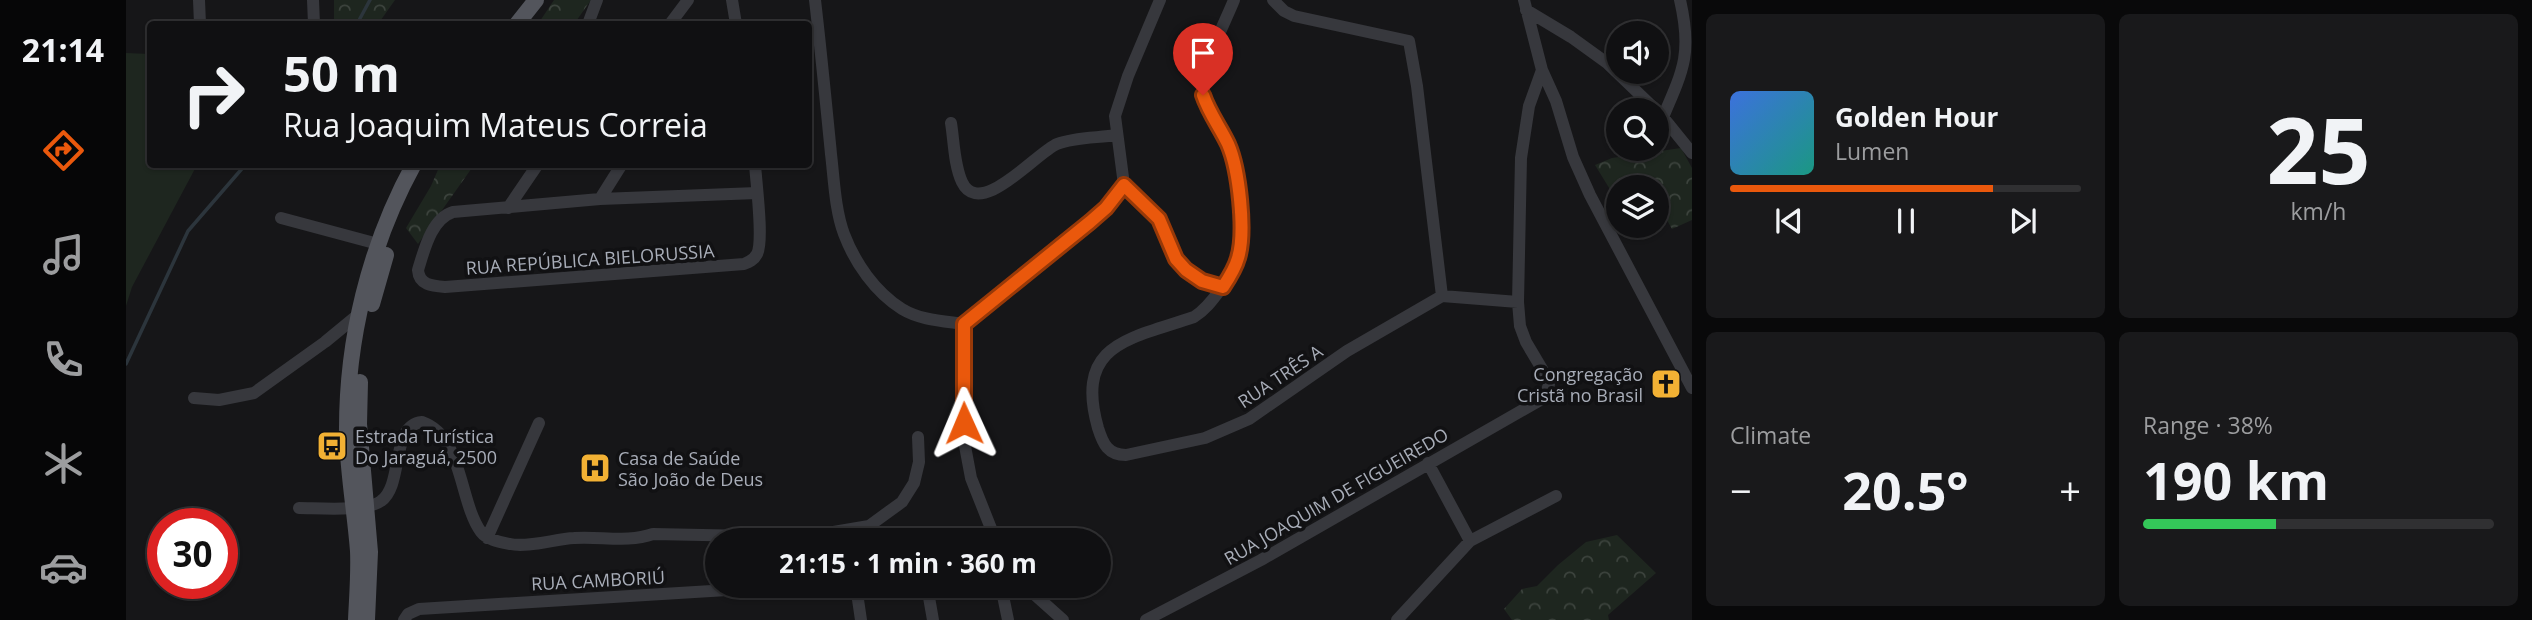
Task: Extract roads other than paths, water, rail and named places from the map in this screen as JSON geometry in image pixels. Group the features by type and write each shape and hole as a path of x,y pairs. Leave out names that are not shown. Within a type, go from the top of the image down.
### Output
{"main road":[{"path":"519,21 536,0"},
{"path":"367,620 370,552 360,506 347,410 359,314 368,275 393,206 412,168"},
{"path":"356,620 360,506 359,392 365,335 383,263 423,168"}],"street":[{"path":"199,0 200,21"},
{"path":"313,0 314,21"},
{"path":"589,21 597,0"},
{"path":"672,21 688,0"},
{"path":"732,0 736,21"},
{"path":"814,0 814,45 843,230 853,256 868,278 903,310 920,317 964,324 1090,222 1106,208 1124,185"},
{"path":"1160,0 1115,116 1124,185 1159,219 1176,259 1186,270 1202,281 1223,287 1237,261 1240,248 1240,211 1231,154 1203,95 1209,65 1234,0"},
{"path":"1273,0 1294,16 1409,41 1417,86 1442,296 1518,302 1521,158 1529,106 1542,70"},
{"path":"1668,98 1685,68 1691,43 1690,30 1680,0"},
{"path":"1525,5 1606,63 1643,98"},
{"path":"1525,5 1542,70 1556,101 1573,157 1590,195 1692,388"},
{"path":"1669,121 1686,135 1692,153"},
{"path":"951,123 963,186 976,194 983,194 1005,183 1055,145 1116,135"},
{"path":"508,208 535,168"},
{"path":"600,199 619,168"},
{"path":"508,208 600,199 757,193 755,168"},
{"name":"RUA REPÚBLICA BIELORUSSIA","path":"508,208 446,214 433,230 418,270 422,282 430,286 444,287 729,267 752,261 760,245 757,193"},
{"path":"281,218 379,244"},
{"name":"RUA TRÊS A","path":"1223,287 1203,311 1194,317 1127,340 1112,349 1095,368 1091,383 1092,407 1102,442 1111,452 1126,455 1205,438 1249,419 1347,351 1442,296"},
{"name":"RUA JOAQUIM DE FIGUEIREDO","path":"1150,619 1261,560 1542,399 1549,384 1526,342 1520,326 1518,302"},
{"path":"194,398 219,400 254,393 326,342 359,314"},
{"path":"964,324 965,446 971,478 991,528"},
{"path":"299,509 378,503 386,496 396,471 401,443 412,425 422,422 436,430 446,441 474,516 481,532 488,538 513,545 573,538 639,539 653,534 804,537 862,528 902,502 914,483 919,462 918,437"},
{"path":"488,538 539,423"},
{"path":"1429,463 1470,541"},
{"path":"1397,620 1470,541 1556,496"},
{"name":"RUA CAMBORIÚ","path":"406,617 419,609 705,591"},
{"path":"858,598 861,620"},
{"path":"929,598 933,620"},
{"path":"1002,598 1008,620"},
{"path":"1038,598 1063,620"}],"waterway":[{"path":"359,21 370,0"},
{"path":"126,364 188,231 243,168"}],"place":[{"name":"Congregação Cristã no Brasil","path":"1666,384"},
{"name":"Estrada Turística Do Jaraguá, 2500","path":"332,446"},
{"name":"Casa de Saúde São João de Deus","path":"595,468"}]}
